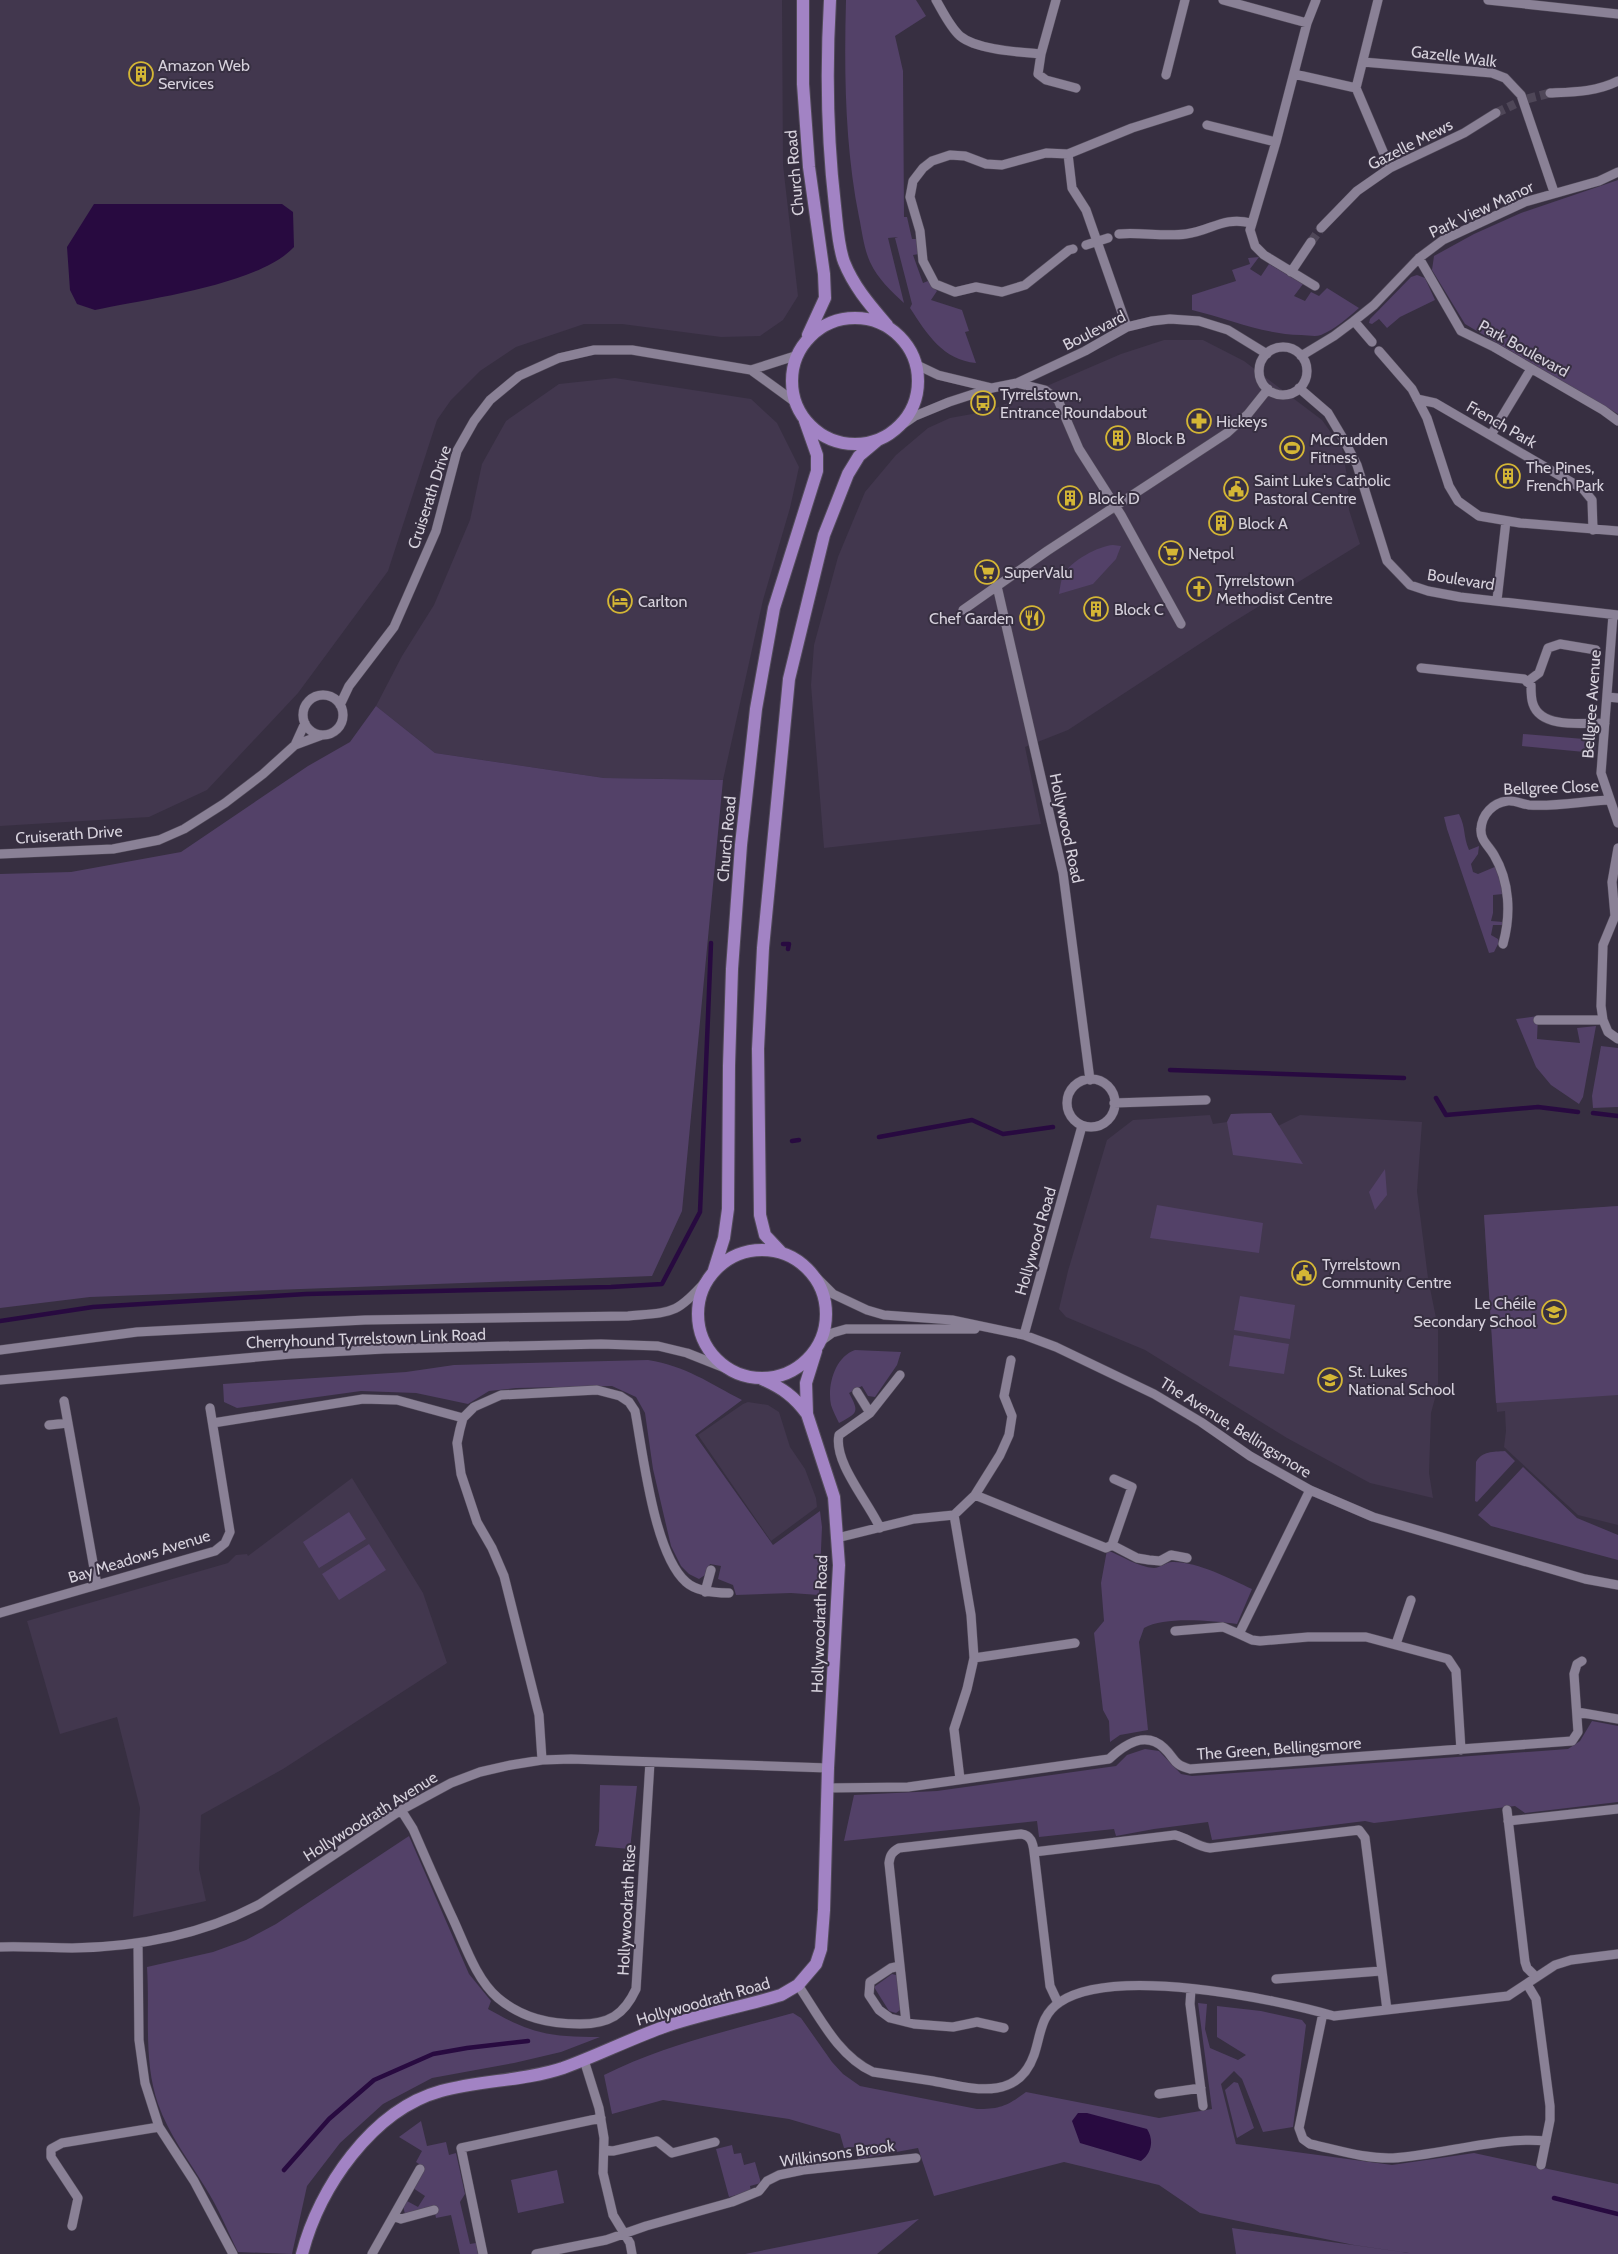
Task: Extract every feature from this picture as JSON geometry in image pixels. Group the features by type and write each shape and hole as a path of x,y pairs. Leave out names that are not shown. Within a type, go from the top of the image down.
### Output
{"main road":[{"name":"Church Road","path":"803,0 804,84 809,167 826,298 806,339"},
{"path":"781,1252 765,1235 760,1215 758,1049 764,938 789,679 824,535 848,474 859,456 878,440 899,427 912,409 918,389 917,366 909,347 856,287 843,260 831,172 827,115 827,50 830,0"},
{"path":"878,440 862,444 835,442 814,430 805,421 795,402 792,389 798,355 806,339 817,329 829,322 846,317 868,318 889,326"},
{"name":"Church Road","path":"714,1270 724,1238 728,1209 732,979 741,845 756,709 774,608 817,471 817,455 805,421"},
{"path":"763,1249 781,1252 801,1262 816,1277 825,1298 827,1320 818,1346 808,1359 790,1372 770,1378 760,1378 750,1377 730,1370 714,1358 703,1341 697,1321 698,1300 706,1281 714,1270 728,1258 745,1251 763,1249"},
{"name":"Hollywoodrath Road","path":"806,1414 806,1383 818,1346"},
{"name":"Hollywoodrath Road","path":"302,2254 313,2220 330,2184 354,2153 398,2112 416,2100 440,2091 533,2075 562,2068 662,2027 781,1996 798,1985 816,1964 821,1949 827,1788 838,1599 834,1497 806,1414 796,1398 786,1390 760,1378"}],"street":[{"path":"936,0 960,36 971,43 1008,51 1041,54"},
{"path":"1056,0 1041,54 1038,74 1046,80 1076,88"},
{"path":"1166,76 1186,0"},
{"path":"1222,0 1307,23"},
{"path":"1315,286 1264,255 1255,246 1250,230 1276,142 1307,23 1316,0"},
{"path":"1378,0 1356,88 1390,168"},
{"path":"1488,0 1618,14"},
{"path":"1577,10 1578,0"},
{"name":"Gazelle Walk","path":"1363,62 1492,73 1505,78 1513,84 1522,101 1554,192"},
{"path":"1294,74 1356,88"},
{"path":"1550,93 1590,91 1607,87 1618,81"},
{"path":"1073,249 1068,250 1025,284 1002,292 976,287 956,292 935,284 924,261 920,230 910,197 913,181 923,168 932,161 950,155 965,156 986,164 1002,165 1046,153 1068,154 1132,128 1189,110"},
{"name":"Gazelle Mews","path":"1321,228 1357,191 1390,168 1464,134 1496,113"},
{"path":"1207,126 1276,142"},
{"path":"1068,154 1072,188 1086,210 1126,327"},
{"name":"Park View Manor","path":"1301,356 1354,321 1374,304 1419,258 1443,240 1518,205 1554,192 1599,181 1618,172"},
{"path":"1119,234 1188,234 1220,223 1242,220 1251,223"},
{"path":"1086,246 1108,238"},
{"path":"1291,272 1311,242"},
{"name":"Park Boulevard","path":"1419,258 1462,331 1494,347 1603,410 1618,421"},
{"name":"Boulevard","path":"899,427 915,416 949,402 992,388 1017,383 1085,351 1126,327 1170,319 1199,321 1228,330 1266,354"},
{"path":"1354,321 1372,342"},
{"path":"1285,347 1297,351 1306,363 1307,373 1299,388 1284,394 1268,389 1263,384 1259,370 1260,363 1266,354 1272,350 1285,347"},
{"name":"Cruiserath Drive","path":"340,705 349,686 394,627 436,531 457,450 474,421 490,400 519,376 559,358 594,350 632,350 751,370"},
{"path":"1380,351 1412,389 1427,418 1449,486 1458,501 1479,516 1506,521 1618,531"},
{"path":"751,370 798,355"},
{"name":"Boulevard","path":"917,366 938,374 992,388"},
{"path":"1491,435 1531,369"},
{"path":"751,370 795,402"},
{"path":"1017,383 1045,390 1058,400 1079,448 1116,507 1177,613 1181,624"},
{"name":"Boulevard","path":"1299,388 1328,413 1344,440 1357,465 1380,545 1387,561 1410,584 1428,591 1460,597 1616,615"},
{"path":"963,610 1227,434 1248,414 1268,389"},
{"name":"French Park","path":"1417,399 1435,403 1583,489 1592,500 1594,530"},
{"path":"1498,600 1506,521"},
{"name":"Hollywood Road","path":"997,586 1063,873 1085,1030 1090,1080"},
{"name":"Bellgree Avenue","path":"1616,615 1601,773 1618,823"},
{"path":"1527,682 1539,673 1548,648 1560,644 1596,650"},
{"path":"1421,668 1524,679 1530,685 1533,705 1540,716 1555,722 1605,723"},
{"name":"Cruiserath Drive","path":"330,696 349,686"},
{"path":"296,742 325,734 332,732 341,723 343,711 340,705 330,696 317,696 306,704 304,710 305,724 314,732 325,734"},
{"path":"1607,697 1618,698"},
{"name":"Cruiserath Drive","path":"0,854 113,849 159,840 184,829 225,803 263,774 296,742 305,724"},
{"name":"Bellgree Close","path":"1503,944 1509,915 1508,895 1500,866 1493,853 1483,842 1480,829 1486,812 1497,803 1509,800 1530,805 1609,800"},
{"path":"1618,848 1612,882 1617,916 1603,945 1603,1020 1608,1032 1618,1038"},
{"path":"1538,1020 1603,1020"},
{"path":"1090,1080 1097,1080 1109,1089 1114,1103 1110,1117 1104,1123 1090,1127 1082,1126 1070,1116 1067,1100 1075,1086 1090,1080"},
{"path":"1114,1103 1206,1100"},
{"name":"Hollywood Road","path":"1024,1335 1082,1126"},
{"name":"The Avenue, Bellingsmore","path":"816,1277 833,1294 867,1310 884,1315 952,1320 1024,1335 1056,1347 1154,1394 1250,1456 1310,1490 1373,1517 1585,1579 1618,1585"},
{"name":"Cherryhound Tyrrelstown Link Road","path":"0,1350 137,1332 366,1320 628,1316 671,1312 687,1302 706,1281"},
{"name":"The Avenue, Bellingsmore","path":"818,1346 832,1333 846,1329 948,1330 986,1328"},
{"name":"Cherryhound Tyrrelstown Link Road","path":"0,1380 291,1354 384,1349 602,1344 658,1346 687,1353 730,1370"},
{"path":"837,1538 914,1520 954,1515 975,1495 1000,1455 1009,1435 1012,1416 1004,1396 1011,1360"},
{"path":"880,1528 845,1465 837,1443 839,1435 870,1414 900,1375"},
{"path":"542,1760 539,1715 504,1576 492,1548 477,1522 461,1474 457,1444 463,1418 474,1407 501,1395 597,1390 625,1399 635,1411 654,1518 669,1560 686,1582 706,1592 729,1593"},
{"path":"857,1392 870,1414"},
{"path":"213,1423 362,1399 397,1400 463,1418"},
{"path":"64,1401 97,1585"},
{"name":"Bay Meadows Avenue","path":"0,1613 215,1551 225,1543 230,1532 210,1408"},
{"path":"49,1425 68,1423"},
{"path":"975,1495 1106,1548 1112,1544 1132,1487 1114,1479"},
{"path":"1239,1634 1310,1490"},
{"path":"954,1515 971,1615 974,1658 967,1689 954,1730 960,1779"},
{"path":"1112,1544 1137,1558 1160,1561 1171,1555 1187,1558"},
{"path":"706,1592 711,1570"},
{"path":"1396,1644 1411,1600"},
{"path":"1176,1631 1222,1627 1252,1640 1260,1641 1366,1637 1448,1659 1456,1671 1461,1750"},
{"path":"974,1658 1075,1643"},
{"name":"The Green, Bellingsmore","path":"827,1788 908,1787 1109,1759 1127,1744 1143,1739 1163,1746 1178,1766 1190,1769 1572,1741 1578,1732 1574,1674 1577,1664 1582,1661"},
{"path":"1577,1712 1618,1720"},
{"name":"Hollywoodrath Avenue","path":"0,1946 71,1948 138,1944 206,1928 238,1916 260,1904 401,1810 431,1793 480,1772 542,1760 828,1768"},
{"name":"Hollywoodrath Rise","path":"401,1810 413,1828 470,1957 485,1982 498,1998 524,2014 540,2021 558,2024 590,2024 606,2021 620,2013 629,2003 636,1989 650,1762"},
{"path":"1508,1821 1618,1809"},
{"path":"1507,1810 1525,1962 1527,1968 1536,1977"},
{"path":"1034,1852 1175,1835 1185,1837 1202,1847 1210,1848 1359,1830 1366,1838 1387,2010"},
{"path":"906,2022 889,1864 890,1856 899,1848 1021,1834 1026,1835 1030,1839 1034,1852 1050,1986 1058,2003"},
{"path":"138,1944 139,2040 145,2083 159,2127 194,2181 233,2254"},
{"path":"798,1985 839,2045 862,2067 874,2072 981,2090 1000,2088 1014,2081 1026,2070 1034,2056 1041,2025 1048,2012 1073,1994 1126,1986 1168,1985 1262,1999 1334,2016 1508,1996 1555,1965 1571,1960 1618,1954"},
{"path":"900,1966 891,1968 870,1982 868,1988 868,1995 884,2015 906,2022 953,2027 977,2022 1004,2028"},
{"path":"1276,1979 1382,1971"},
{"path":"1527,1984 1536,1999 1550,2106 1550,2120 1540,2165"},
{"path":"1191,1989 1190,2004 1203,2106"},
{"path":"1323,2013 1299,2128 1303,2139 1310,2144 1373,2158 1395,2158 1501,2143 1546,2141"},
{"path":"584,2060 594,2086 601,2118 604,2150 603,2173 613,2215 624,2233 632,2254"},
{"path":"1159,2094 1200,2088"},
{"path":"483,2254 460,2148 601,2118"},
{"path":"72,2226 78,2198 51,2158 52,2149 62,2143 159,2127"},
{"path":"604,2150 613,2151 657,2141 672,2153 715,2142"},
{"name":"Wilkinsons Brook","path":"536,2254 606,2240 749,2196 759,2191 767,2180 779,2175 803,2170 916,2158"},
{"path":"372,2254 420,2169"},
{"path":"394,2216 401,2219 434,2210"}],"shaded area":[{"path":"0,0 782,0 783,165 798,296 783,320 760,336 721,337 622,324 584,324 516,347 480,371 451,400 437,420 388,571 298,693 207,790 149,817 0,826"},
{"path":"846,0 916,0 926,16 895,36 903,71 904,217 907,217 912,239 918,239 919,254 913,255 923,283 928,281 937,291 931,300 962,310 969,331 965,332 976,363 964,361 945,351 930,336 910,308 912,304 895,238 898,237 888,238 904,303 881,279 868,257 854,190 848,136 845,55"},
{"path":"1618,180 1618,414 1465,324 1432,270 1434,256 1474,234 1521,213"},
{"path":"94,204 282,204 293,212 294,247 277,260 229,281 200,289 95,310 77,304 70,290 67,247"},
{"path":"1259,257 1250,269 1261,276 1269,264 1303,284 1294,296 1305,301 1311,292 1319,296 1327,288 1359,308 1331,330 1314,336 1272,332 1192,310 1192,295 1236,281 1232,270 1250,264 1248,258"},
{"path":"1417,275 1425,278 1435,300 1400,317 1387,328 1379,319 1372,324 1369,323 1370,319 1411,277"},
{"path":"1164,340 1203,340 1244,361 1322,420 1342,448 1347,476 1349,510 1360,544 1230,624 1068,730 1025,747 1041,824 824,848 811,685 814,645 838,557 865,492 896,455 928,428 950,418 989,411 1121,354"},
{"path":"615,378 751,399 777,423 799,467 790,508 763,600 723,780 604,778 435,753 376,706 402,656 434,605 470,520 482,464 506,421 559,384"},
{"path":"1113,545 1121,546 1116,559 1093,584 1059,594 1063,575 1072,565 1093,551"},
{"path":"376,706 435,753 604,778 723,780 682,1211 652,1276 90,1297 0,1308 0,874 71,872 181,852 308,766 350,742"},
{"path":"1523,734 1596,740 1595,753 1522,746"},
{"path":"1459,814 1469,850 1479,846 1478,854 1471,864 1473,872 1478,874 1497,866 1503,894 1493,895 1491,921 1503,922 1502,925 1493,925 1491,935 1498,939 1499,942 1494,952 1489,953 1447,829 1444,817"},
{"path":"1538,1016 1537,1039 1580,1043 1577,1028 1596,1026 1583,1097 1579,1104 1551,1085 1536,1067 1516,1019"},
{"path":"1601,1046 1618,1048 1618,1107 1593,1108 1592,1096"},
{"path":"1271,1113 1278,1126 1300,1115 1422,1122 1417,1191 1428,1278 1438,1328 1438,1387 1431,1413 1429,1473 1433,1498 1370,1483 1287,1438 1145,1350 1066,1317 1059,1309 1068,1271 1107,1140 1133,1120 1210,1115 1213,1124 1227,1122 1231,1114"},
{"path":"1271,1113 1303,1164 1233,1155 1227,1122 1231,1114"},
{"path":"1385,1169 1387,1195 1375,1210 1369,1192"},
{"path":"1157,1205 1263,1223 1259,1253 1150,1238"},
{"name":"Le Chéile Secondary School","path":"1618,1206 1618,1525 1578,1515 1504,1447 1506,1431 1505,1411 1497,1412 1484,1215"},
{"name":"Le Chéile Secondary School","path":"1618,1206 1618,1395 1496,1403 1484,1215"},
{"path":"1240,1296 1295,1305 1290,1339 1234,1330"},
{"path":"1234,1335 1289,1344 1284,1374 1229,1366"},
{"path":"855,1350 901,1352 897,1365 875,1397 868,1396 862,1386 849,1393 855,1405 855,1412 839,1423 831,1405 830,1389 838,1365 842,1359"},
{"path":"648,1360 686,1371 742,1400 695,1435 773,1545 820,1511 822,1527 819,1595 791,1593 736,1595 733,1585 718,1579 721,1566 710,1564 705,1575 699,1579 689,1574 681,1566 671,1546 653,1469 645,1413 636,1397 612,1386 516,1388 489,1391 468,1404 416,1393 361,1391 237,1408 224,1402 223,1384 406,1372 454,1365"},
{"path":"748,1402 768,1405 779,1412 790,1447 805,1469 816,1498 817,1507 771,1541 698,1435"},
{"path":"1505,1451 1515,1461 1477,1502 1475,1501 1476,1462 1478,1458 1492,1452"},
{"path":"1523,1467 1577,1518 1618,1535 1618,1560 1491,1526 1478,1515"},
{"path":"352,1478 423,1593 447,1663 283,1769 201,1815 199,1869 206,1901 133,1917 140,1808 117,1717 60,1734 27,1621 228,1563 236,1555 247,1554 248,1556"},
{"path":"349,1512 366,1539 319,1568 303,1542"},
{"path":"369,1544 386,1570 339,1600 322,1574"},
{"path":"1107,1550 1136,1563 1154,1568 1172,1562 1192,1564 1213,1571 1252,1589 1237,1624 1176,1621 1153,1624 1144,1628 1139,1642 1148,1730 1120,1735 1110,1742 1109,1721 1103,1710 1094,1633 1104,1621 1101,1583"},
{"path":"1592,1721 1618,1726 1618,1802 1525,1813 1515,1806 1374,1823 1365,1821 1212,1840 1208,1822 1116,1836 1114,1829 1039,1837 1037,1821 844,1841 854,1795 937,1791 1116,1766 1127,1755 1145,1749 1159,1751 1181,1774 1192,1776 1568,1749 1580,1741"},
{"path":"600,1785 637,1786 630,1849 595,1846 599,1831"},
{"path":"409,1836 469,1974 491,2001 488,2009 517,2024 554,2035 600,2037 561,2052 432,2078 383,2104 340,2143 307,2186 292,2254 238,2252 214,2202 173,2137 158,2104 150,2070 147,1967 213,1952 246,1940 276,1924"},
{"path":"892,1974 896,1975 901,1992 900,2010 896,2013 889,2011 874,1987"},
{"path":"1198,2003 1207,2004 1205,2029 1210,2048 1238,2060 1246,2055 1217,2037 1217,2006 1261,2011 1302,2020 1306,2025 1293,2127 1263,2132 1242,2079 1234,2071 1221,2084 1236,2144 1392,2165 1474,2153 1618,2184 1618,2254 1236,2254 1232,2228 1409,2253 1354,2245 1200,2213 1159,2185 1064,2162 934,2196 918,2148 858,2159 855,2147 844,2148 840,2134 789,2119 663,2100 612,2114 604,2075 627,2064 673,2047 793,2013 801,2018 832,2062 843,2074 860,2086 977,2109 1003,2106 1026,2092 1159,2118 1212,2109"},
{"path":"1234,2082 1238,2083 1254,2128 1237,2138 1225,2090"},
{"path":"1078,2113 1087,2113 1147,2129 1151,2138 1148,2154 1141,2161 1080,2143 1072,2121"},
{"path":"421,2121 427,2146 446,2142 449,2155 456,2153 465,2194 460,2202 470,2244 476,2243 478,2254 460,2254 451,2215 436,2218 434,2208 405,2214 403,2206 407,2201 418,2207 425,2196 413,2188 425,2168 416,2162 422,2151 399,2137"},
{"path":"732,2145 734,2154 741,2153 744,2165 755,2162 761,2183 750,2186 751,2191 729,2197 716,2149"},
{"path":"557,2170 564,2203 518,2213 511,2180"},
{"path":"919,2219 877,2254 745,2254"}],"waterway":[{"path":"0,1321 93,1307 306,1294 611,1287 662,1284 700,1212 711,943"},
{"path":"783,944 789,944 788,949"},
{"path":"1170,1070 1404,1078"},
{"path":"1436,1098 1446,1115 1538,1107 1578,1112"},
{"path":"1593,1113 1618,1116"},
{"path":"879,1137 972,1120 1003,1134 1053,1127"},
{"path":"792,1141 799,1140"},
{"path":"284,2170 329,2119 374,2080 433,2054 528,2041"},
{"path":"1554,2198 1618,2214"}],"tunnel":[{"path":"1527,99 1550,93"},
{"path":"1496,113 1515,104"},
{"path":"1311,242 1321,228"}],"place":[{"name":"Amazon Web Services","path":"141,74"},
{"name":"Tyrrelstown, Entrance Roundabout","path":"983,403"},
{"name":"Hickeys","path":"1199,421"},
{"name":"Block B","path":"1118,438"},
{"name":"McCrudden Fitness","path":"1292,448"},
{"name":"The Pines, French Park","path":"1508,476"},
{"name":"Saint Luke's Catholic Pastoral Centre","path":"1236,489"},
{"name":"Block D","path":"1070,498"},
{"name":"Block A","path":"1221,523"},
{"name":"Netpol","path":"1171,553"},
{"name":"SuperValu","path":"987,572"},
{"name":"Tyrrelstown Methodist Centre","path":"1199,589"},
{"name":"Carlton","path":"620,601"},
{"name":"Block C","path":"1096,609"},
{"name":"Chef Garden","path":"1032,618"},
{"name":"Tyrrelstown Community Centre","path":"1304,1273"},
{"name":"Le Chéile Secondary School","path":"1554,1312"},
{"name":"St. Lukes National School","path":"1330,1380"}]}
